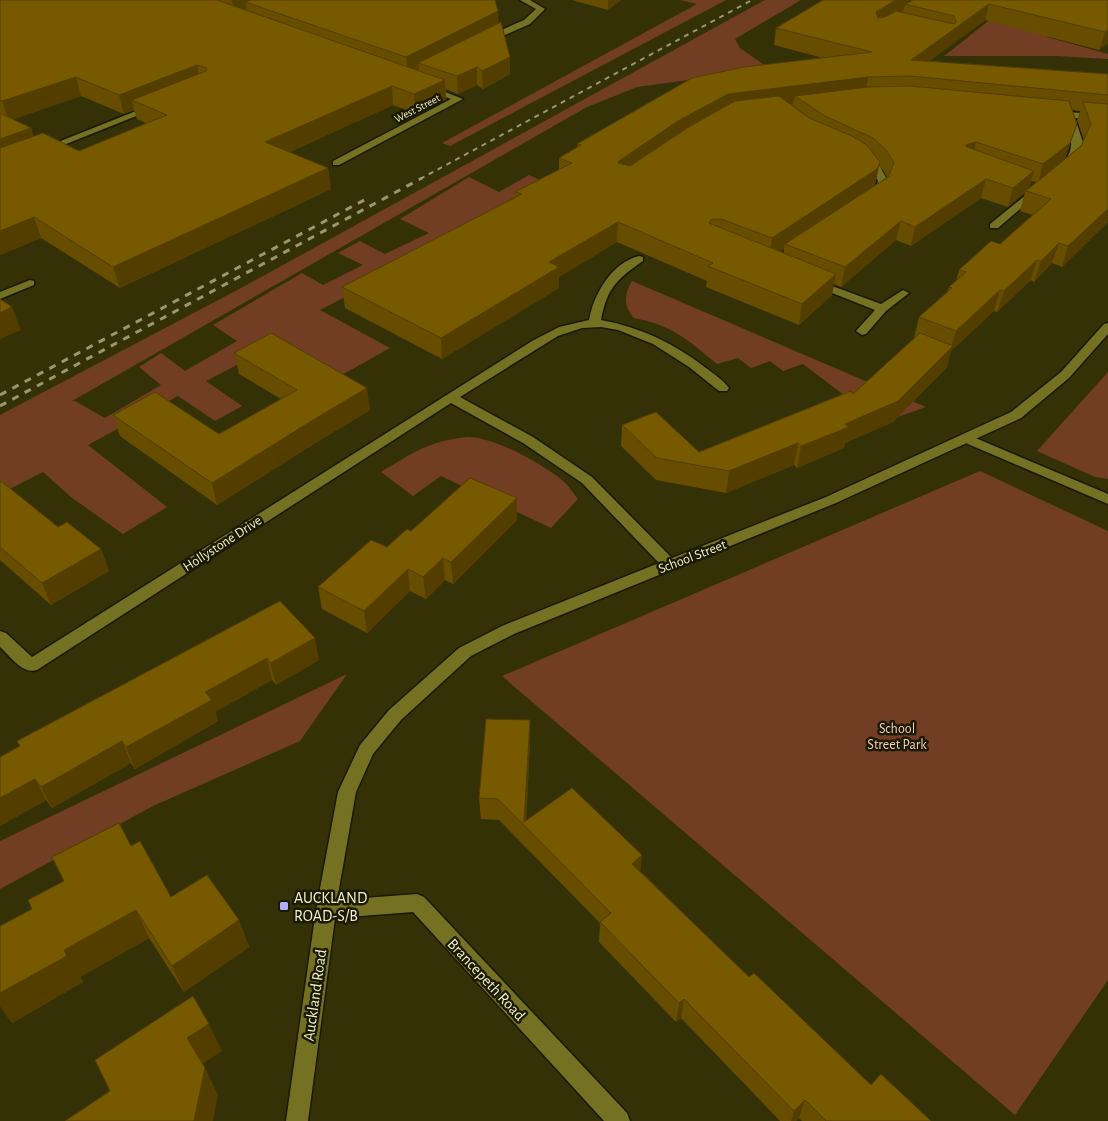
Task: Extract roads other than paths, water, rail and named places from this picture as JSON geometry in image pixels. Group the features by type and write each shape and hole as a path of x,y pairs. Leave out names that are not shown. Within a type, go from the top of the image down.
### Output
{"street":[{"path":"475,46 527,22 541,9 524,0"},
{"name":"West Street","path":"336,162 459,99 416,84"},
{"path":"36,153 104,130 161,105"},
{"path":"1050,113 1108,118"},
{"path":"1057,173 1070,163 1078,142 1069,115"},
{"path":"851,150 874,162 883,181 879,192 864,202"},
{"path":"994,226 1037,185"},
{"path":"594,324 601,293 611,279 639,259"},
{"path":"804,278 882,309"},
{"path":"0,296 30,283"},
{"path":"862,331 882,309 903,293"},
{"name":"Hollystone Drive","path":"0,637 32,666 450,397 562,329 584,323 614,326 643,334 702,369 723,388"},
{"name":"School Street","path":"340,840 347,792 366,750 395,715 433,679 466,652 508,630 831,500 1016,414 1065,375 1108,327"},
{"path":"450,397 528,440 587,480 669,564"},
{"path":"966,438 1108,498"},
{"name":"Auckland Road","path":"297,1121 326,910 340,840"},
{"name":"Brancepeth Road","path":"326,910 417,903 619,1121"}],"railway":[{"path":"420,179 752,0"},
{"path":"0,406 422,178"},
{"path":"0,395 368,198"}],"place":[{"name":"AUCKLAND ROAD-S/B","path":"284,906"}],"park label":[{"name":"School Street Park","path":"897,736"}]}
